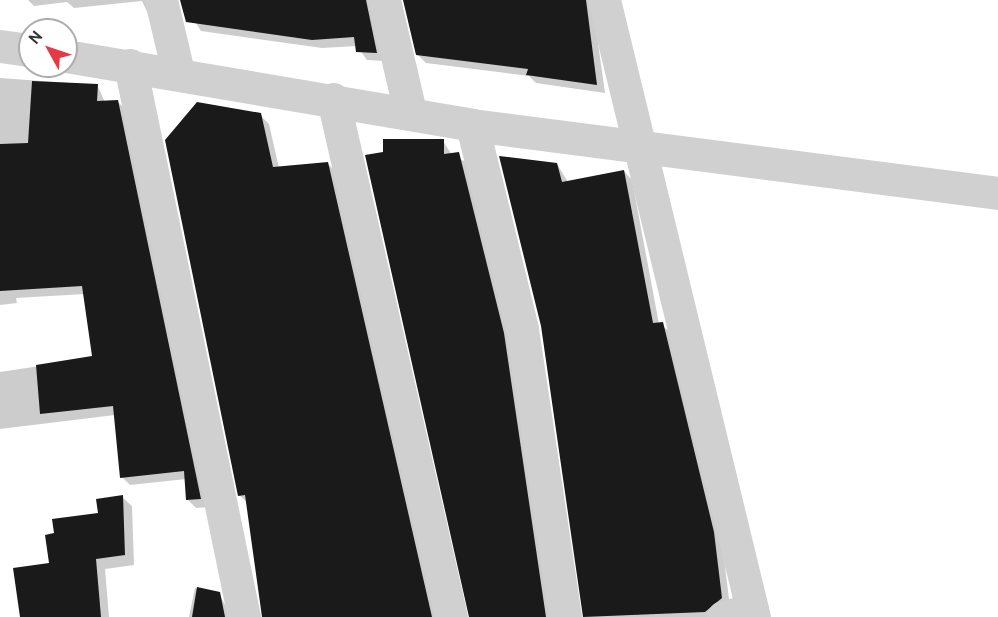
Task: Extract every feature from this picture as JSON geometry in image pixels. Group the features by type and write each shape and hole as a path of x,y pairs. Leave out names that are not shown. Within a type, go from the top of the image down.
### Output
{"street":[{"path":"161,0 178,72"},
{"path":"384,0 410,112"},
{"path":"604,0 643,147 743,615"},
{"path":"0,46 18,48"},
{"path":"78,58 178,72 472,125 998,193"},
{"path":"130,65 244,617"},
{"path":"333,99 451,617"},
{"path":"472,125 522,329 565,617"}],"building":[{"path":"180,0 366,0 377,53 356,52 354,37 312,40 186,22"},
{"path":"403,0 586,0 597,85 526,75 528,69 416,55"},
{"path":"32,81 98,84 97,101 118,100 201,499 186,500 184,471 120,478 113,406 40,414 36,365 92,356 82,286 0,291 0,144 28,143"},
{"path":"197,102 261,113 273,167 328,162 432,617 262,617 245,495 238,496 165,140"},
{"path":"383,139 444,139 444,154 459,152 504,333 546,617 469,617 365,155 383,152"},
{"path":"499,156 557,163 562,182 624,170 653,323 663,322 714,532 722,598 705,612 583,617 541,326"},
{"path":"123,495 125,555 96,559 101,617 20,617 13,568 49,563 45,535 54,533 52,519 98,513 96,499"},
{"path":"197,587 220,592 225,617 192,617"}]}
